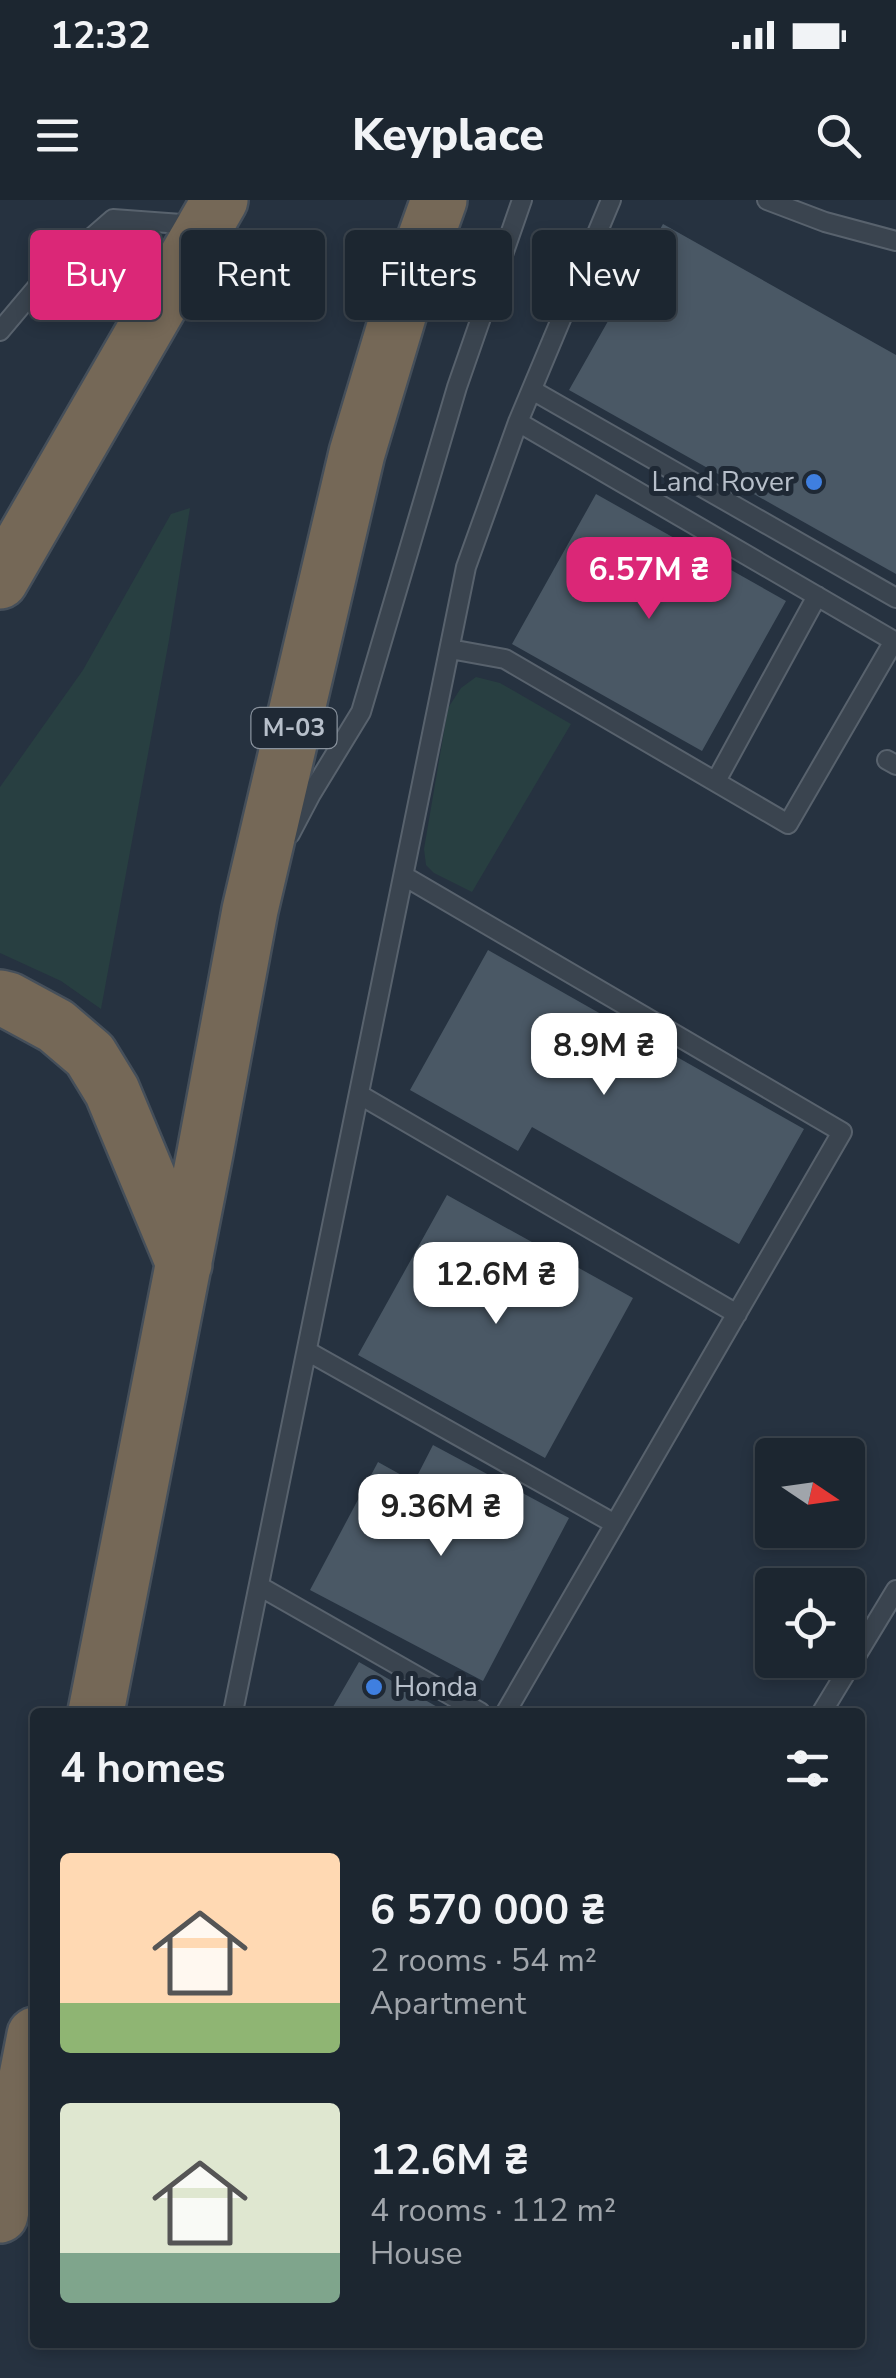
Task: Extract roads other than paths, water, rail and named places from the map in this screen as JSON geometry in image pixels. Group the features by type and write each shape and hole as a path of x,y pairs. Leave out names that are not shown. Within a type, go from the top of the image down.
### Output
{"highway":[{"name":"М-03","path":"97,1708 250,910 357,454 401,306 439,200"},
{"path":"0,581 213,213"},
{"path":"0,998 56,1026 90,1055 112,1091 184,1264"},
{"path":"0,2215 30,2062"},
{"path":"0,2170 22,2106"}],"lane":[{"path":"250,910 311,794 361,712 457,387 522,200"},
{"path":"235,1708 466,567 518,422 611,200"},
{"path":"767,200 825,222 896,241"},
{"path":"0,332 42,280 113,219 213,213"},
{"path":"532,390 896,598"},
{"path":"450,648 505,658 788,824 894,641 518,422"},
{"path":"716,781 817,596"},
{"path":"404,876 842,1132 508,1708"},
{"path":"360,1095 737,1314"},
{"path":"307,1351 615,1524"},
{"path":"259,1586 473,1708"},
{"path":"824,1708 896,1590"}],"place":[{"name":"Land Rover","path":"814,482"},
{"name":"Honda","path":"374,1687"}]}
